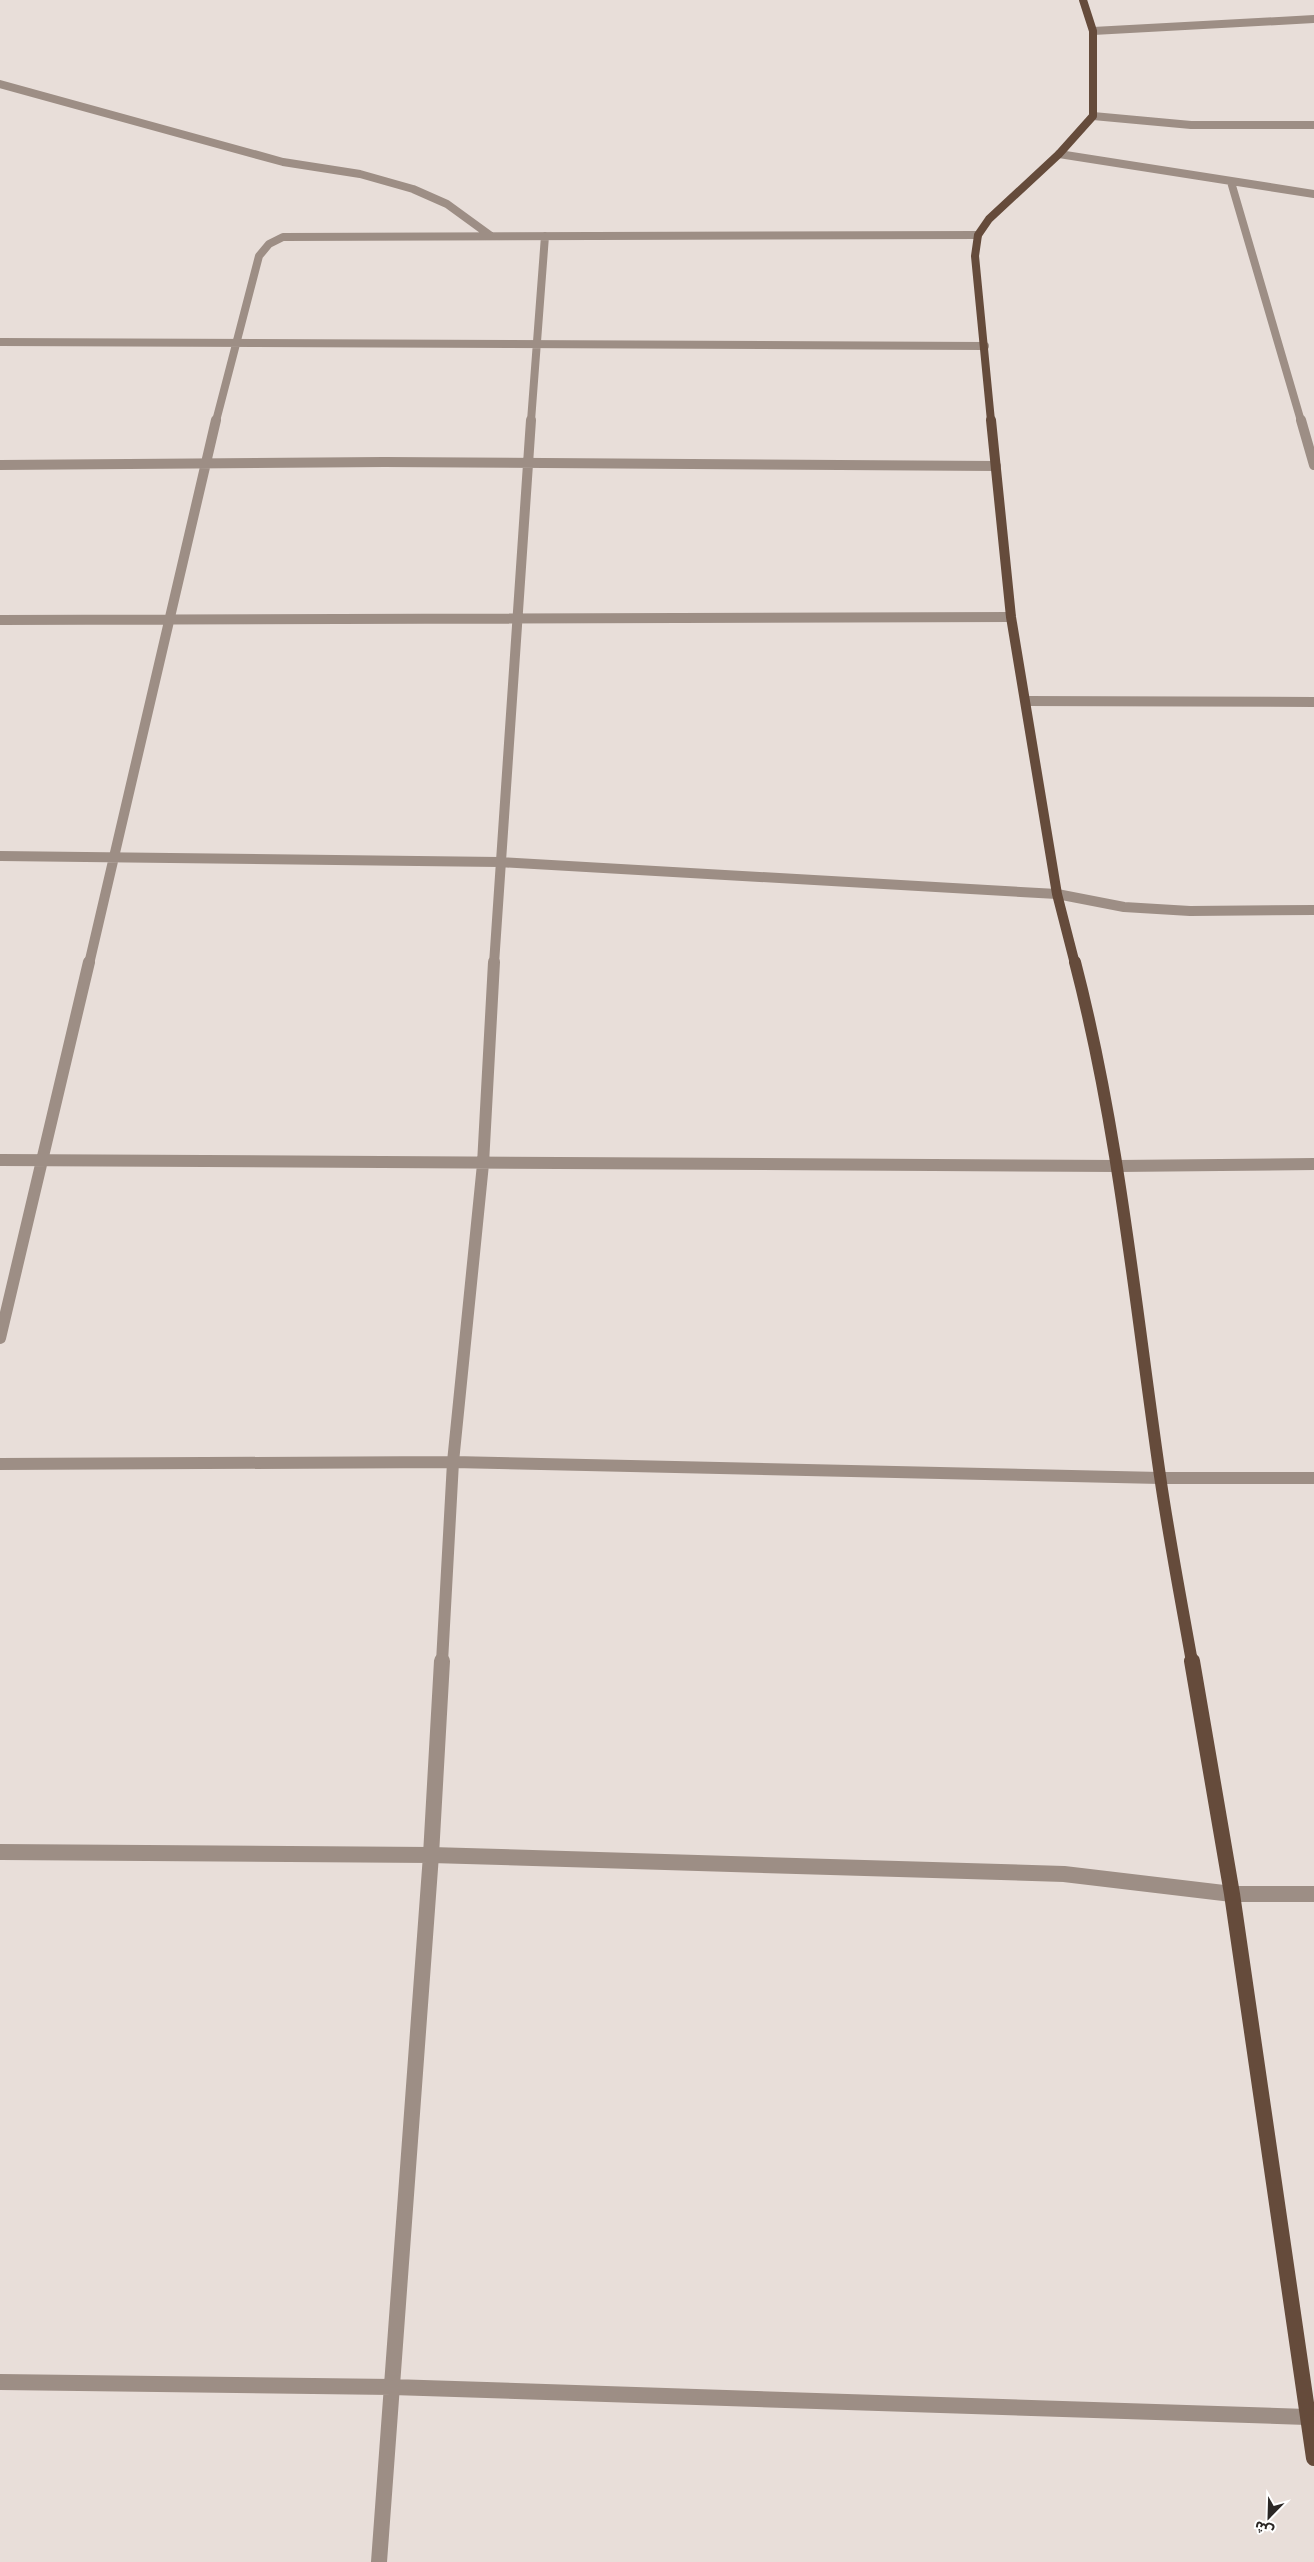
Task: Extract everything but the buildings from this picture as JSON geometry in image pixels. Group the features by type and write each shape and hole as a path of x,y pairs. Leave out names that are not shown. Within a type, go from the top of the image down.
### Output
{"main road":[{"path":"1082,0 1093,31 1093,116 1059,154 989,219 978,235 975,256 1011,617 1057,894 1090,1020 1118,1166 1160,1478 1232,1894 1314,2458"}],"street":[{"path":"1093,31 1314,19"},
{"path":"0,84 283,162 360,174 413,189 447,204 492,236"},
{"path":"1093,116 1190,125 1314,125"},
{"path":"1059,154 1314,194"},
{"path":"1231,182 1314,465"},
{"path":"0,1338 114,857 204,462 259,256 268,244 283,237 978,235"},
{"path":"379,2562 431,1855 453,1462 483,1164 499,862 545,236"},
{"path":"0,342 985,346"},
{"path":"0,465 204,462 996,466"},
{"path":"0,620 1011,617"},
{"path":"1026,701 1314,702"},
{"path":"0,856 499,862 1057,894 1134,908 1190,911 1314,910"},
{"path":"0,1160 1118,1166 1314,1164"},
{"path":"0,1464 453,1462 1160,1478 1314,1478"},
{"path":"0,1852 431,1855 1064,1874 1232,1894 1314,1894"},
{"path":"0,2382 392,2387 1307,2418"}]}
